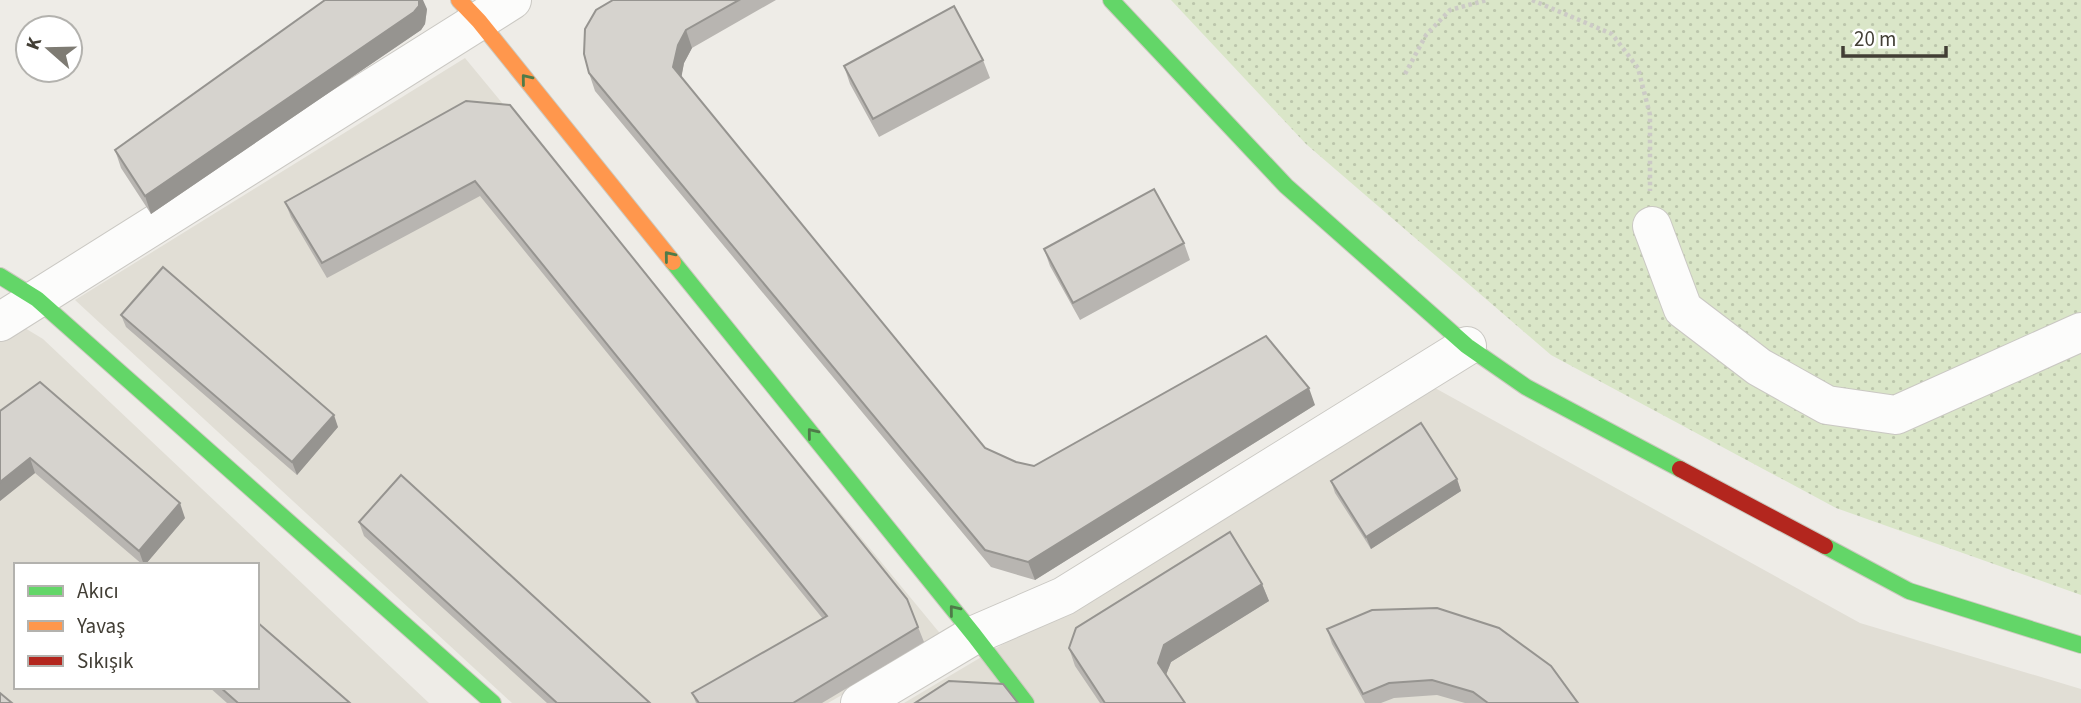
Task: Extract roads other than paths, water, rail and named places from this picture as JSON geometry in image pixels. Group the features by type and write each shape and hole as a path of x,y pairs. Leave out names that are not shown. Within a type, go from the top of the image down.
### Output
{"street":[{"path":"0,322 421,58 469,10 512,0"},
{"path":"1111,0 1286,186 1467,346 1526,387 1909,591 2081,645"},
{"path":"469,10 1027,703"},
{"path":"1652,226 1684,309 1759,367 1827,405 1896,415 2081,332"},
{"path":"0,276 37,299 493,703"},
{"path":"860,703 974,635 1064,596 1467,346"}]}
